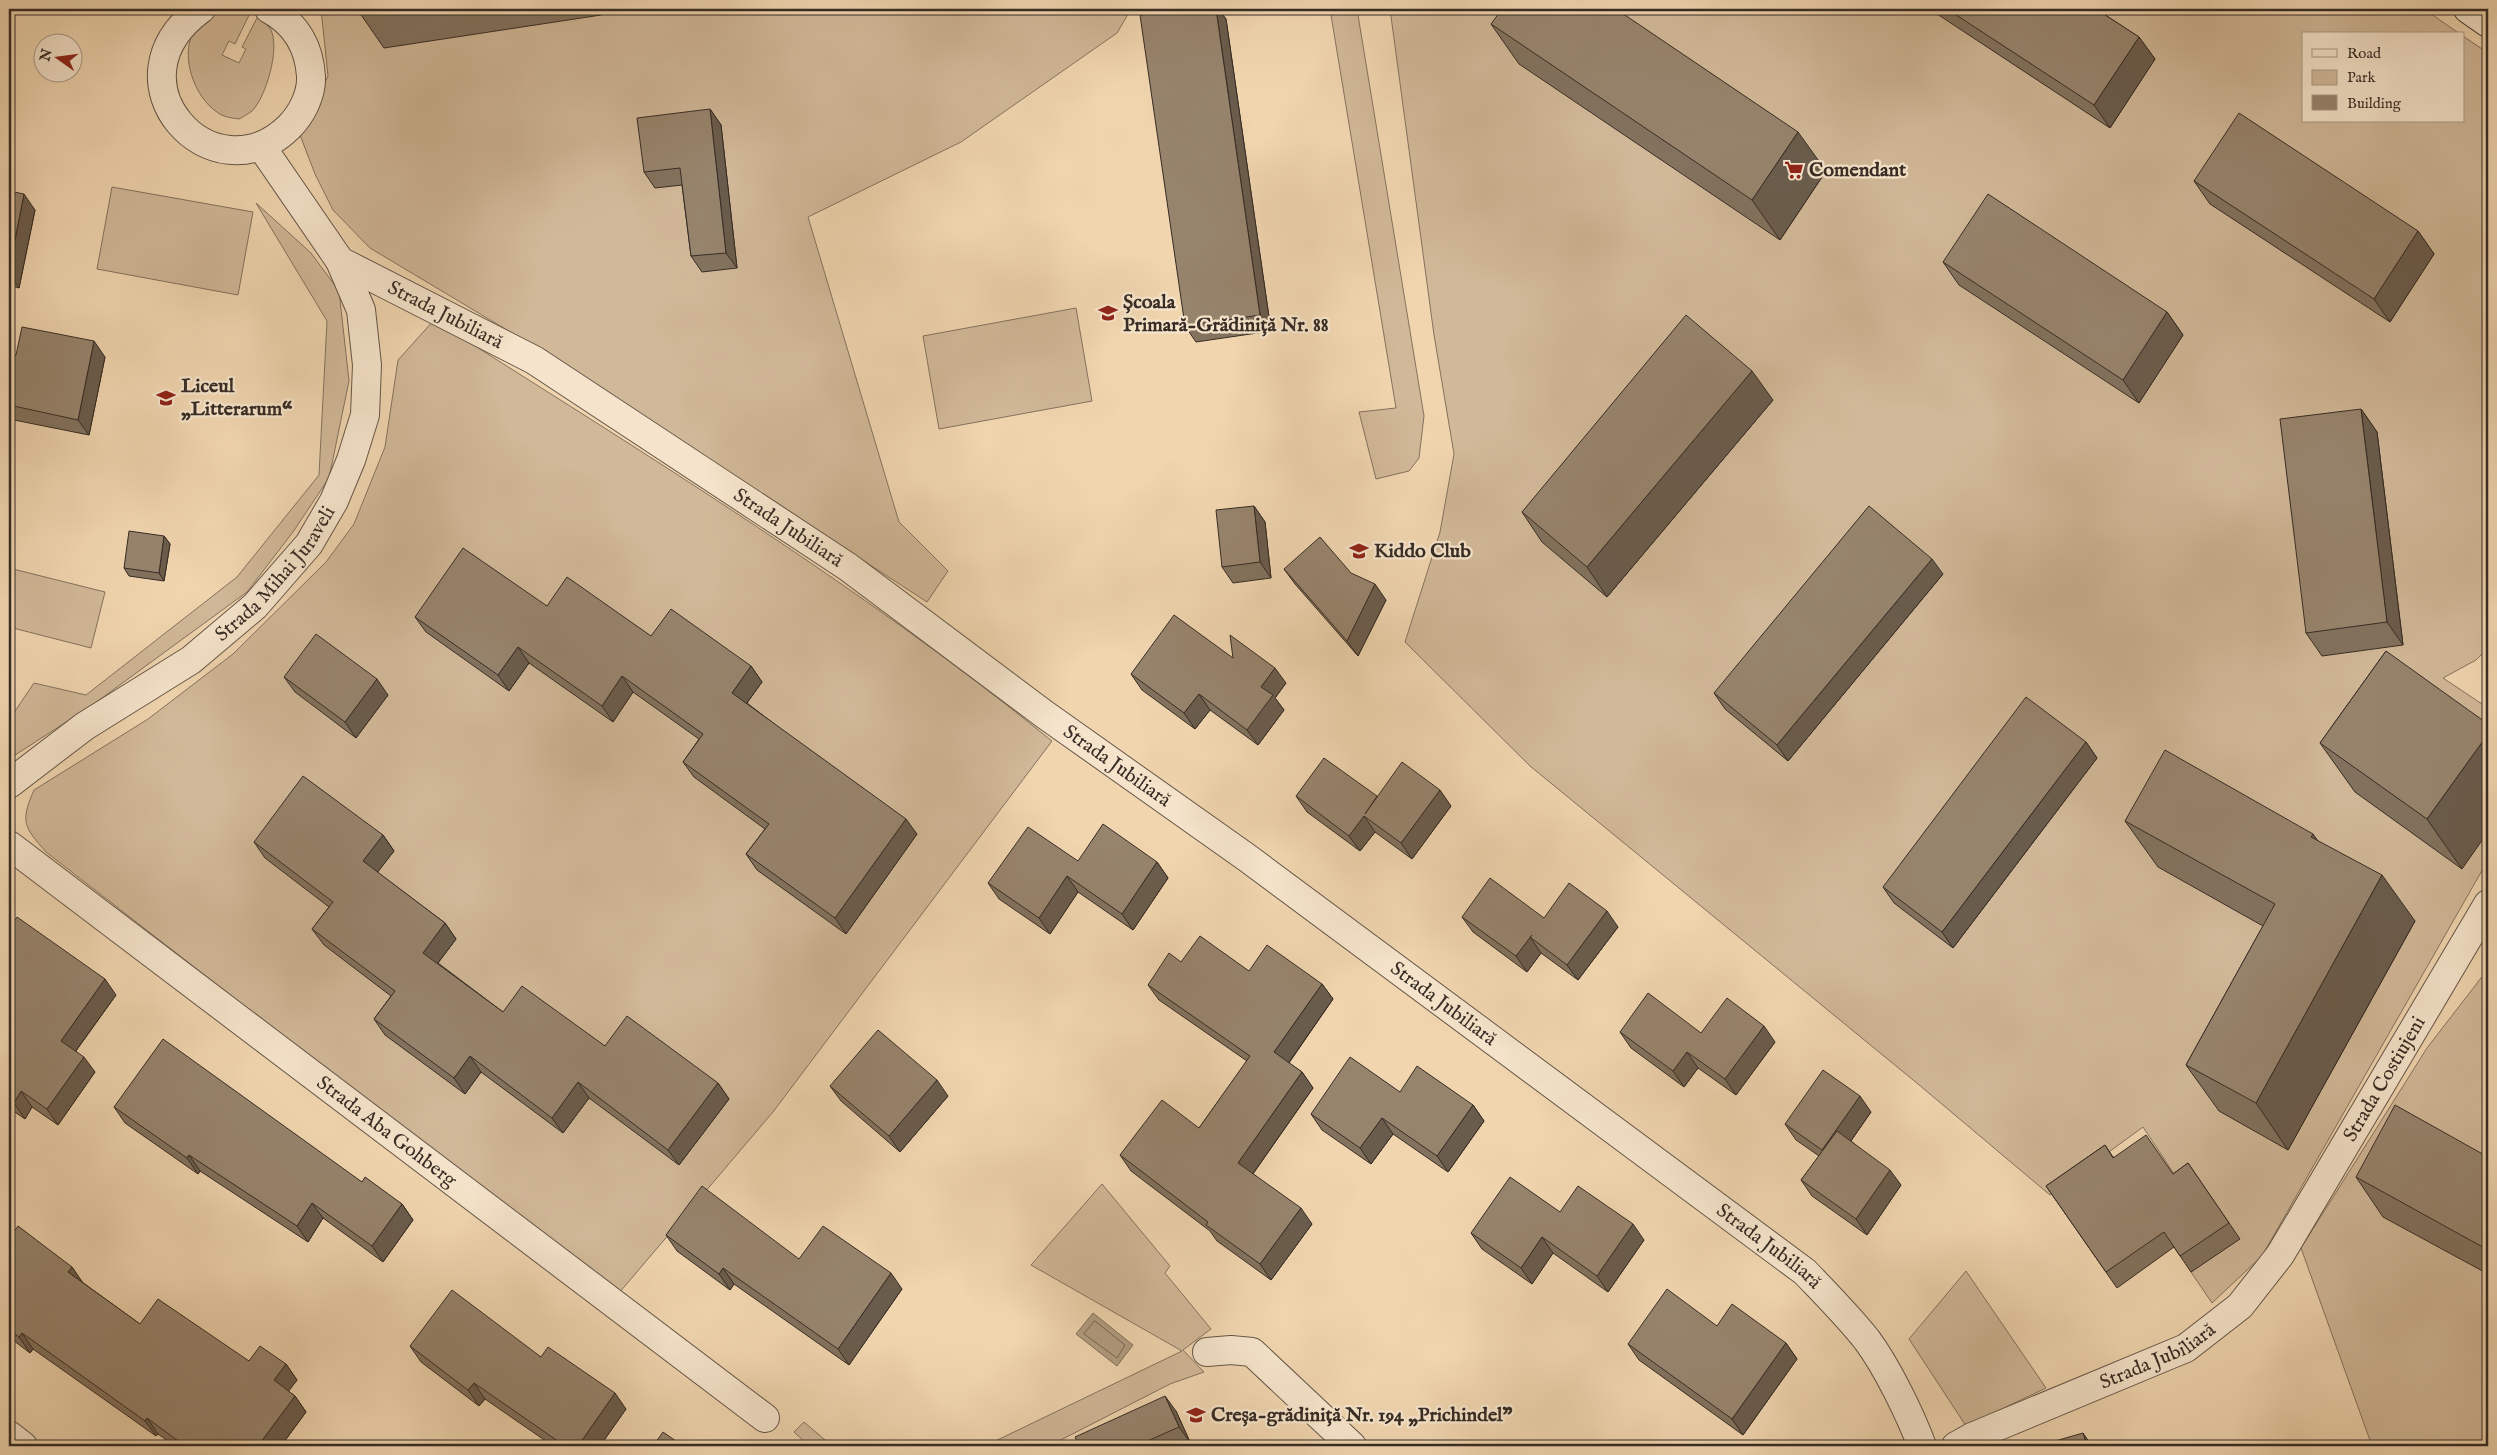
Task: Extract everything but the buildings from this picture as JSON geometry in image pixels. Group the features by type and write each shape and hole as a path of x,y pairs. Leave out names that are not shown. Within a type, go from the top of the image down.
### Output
{"street":[{"path":"184,13 169,42 162,66 163,91 173,115 189,134 212,146 236,150 262,146 280,135 296,120 307,100 311,78 308,55 299,33 283,16 269,9"},
{"path":"2468,9 2488,23"},
{"name":"Strada Jubiliară","path":"262,146 340,261 534,360 848,568 1044,714 1246,857 1762,1239 1804,1272 1842,1310 1868,1342 1884,1368 1922,1446"},
{"name":"Strada Mihai Juraveli","path":"9,784 85,726 190,660 255,606 309,544 334,501 351,460 365,414 367,365 361,310 340,261"},
{"name":"Strada Aba Gohberg","path":"9,845 765,1418"},
{"name":"Strada Costiujeni","path":"2280,1256 2488,904"},
{"name":"Strada Jubiliară","path":"1956,1446 1972,1437 2186,1348 2240,1306 2280,1256"},
{"path":"1207,1352 1230,1350 1252,1352 1352,1446"},
{"path":"9,1436 23,1446"}],"green space":[{"path":"228,9 251,11 235,44 229,41 222,55 239,63 246,49 242,47 258,16 270,28 273,38 273,60 267,84 252,111 239,119 217,112 200,94 190,68 188,54 194,30 206,18"},
{"path":"321,9 1131,9 1117,33 961,142 808,217 899,522 948,571 927,602 542,351 370,248 333,210 315,174 300,135 328,76"},
{"path":"1330,9 1357,9 1424,416 1419,458 1409,471 1376,479 1359,412 1396,408"},
{"path":"1390,9 2424,9 2457,32 2302,32 2302,122 2464,122 2464,37 2488,53 2488,648 2476,660 2443,678 2488,708 2488,860 2262,1256 2212,1303 2191,1272 2239,1239 2184,1189 2143,1127 2050,1195 1918,1084 1530,766 1405,642 1440,532 1454,454 1434,335"},
{"path":"112,187 253,212 238,295 97,269"},
{"path":"256,203 311,253 339,291 349,381 329,478 293,532 247,592 91,706 9,759 9,720 34,683 86,695 237,577 319,475 327,321"},
{"path":"1076,308 1092,401 939,429 923,336"},
{"path":"434,320 749,521 903,627 1052,741 773,1112 619,1293 403,1129 46,852 26,824 27,810 34,790 148,719 233,654 326,562 354,524 385,447 398,360"},
{"path":"9,568 105,592 91,648 9,627"},
{"path":"2488,969 2488,1446 2372,1446 2301,1248 2427,1048"},
{"path":"1102,1184 1170,1266 1165,1273 1211,1329 1183,1350 1204,1372 1170,1384 1049,1446 985,1446 1182,1351 1031,1265"},
{"path":"1966,1271 2046,1388 1966,1426 1909,1339"},
{"path":"804,1422 832,1446 809,1446 794,1432"}],"water":[{"path":"1093,1313 1133,1345 1117,1366 1076,1334"}],"place":[{"name":"Comendant","path":"1794,170"},
{"name":"Școala Primară-Grădiniță Nr. 88","path":"1108,313"},
{"name":"Liceul „Litterarum“","path":"166,398"},
{"name":"Kiddo Club","path":"1359,551"},
{"name":"Creșa-grădiniță Nr. 194 „Prichindel”","path":"1196,1415"}]}
